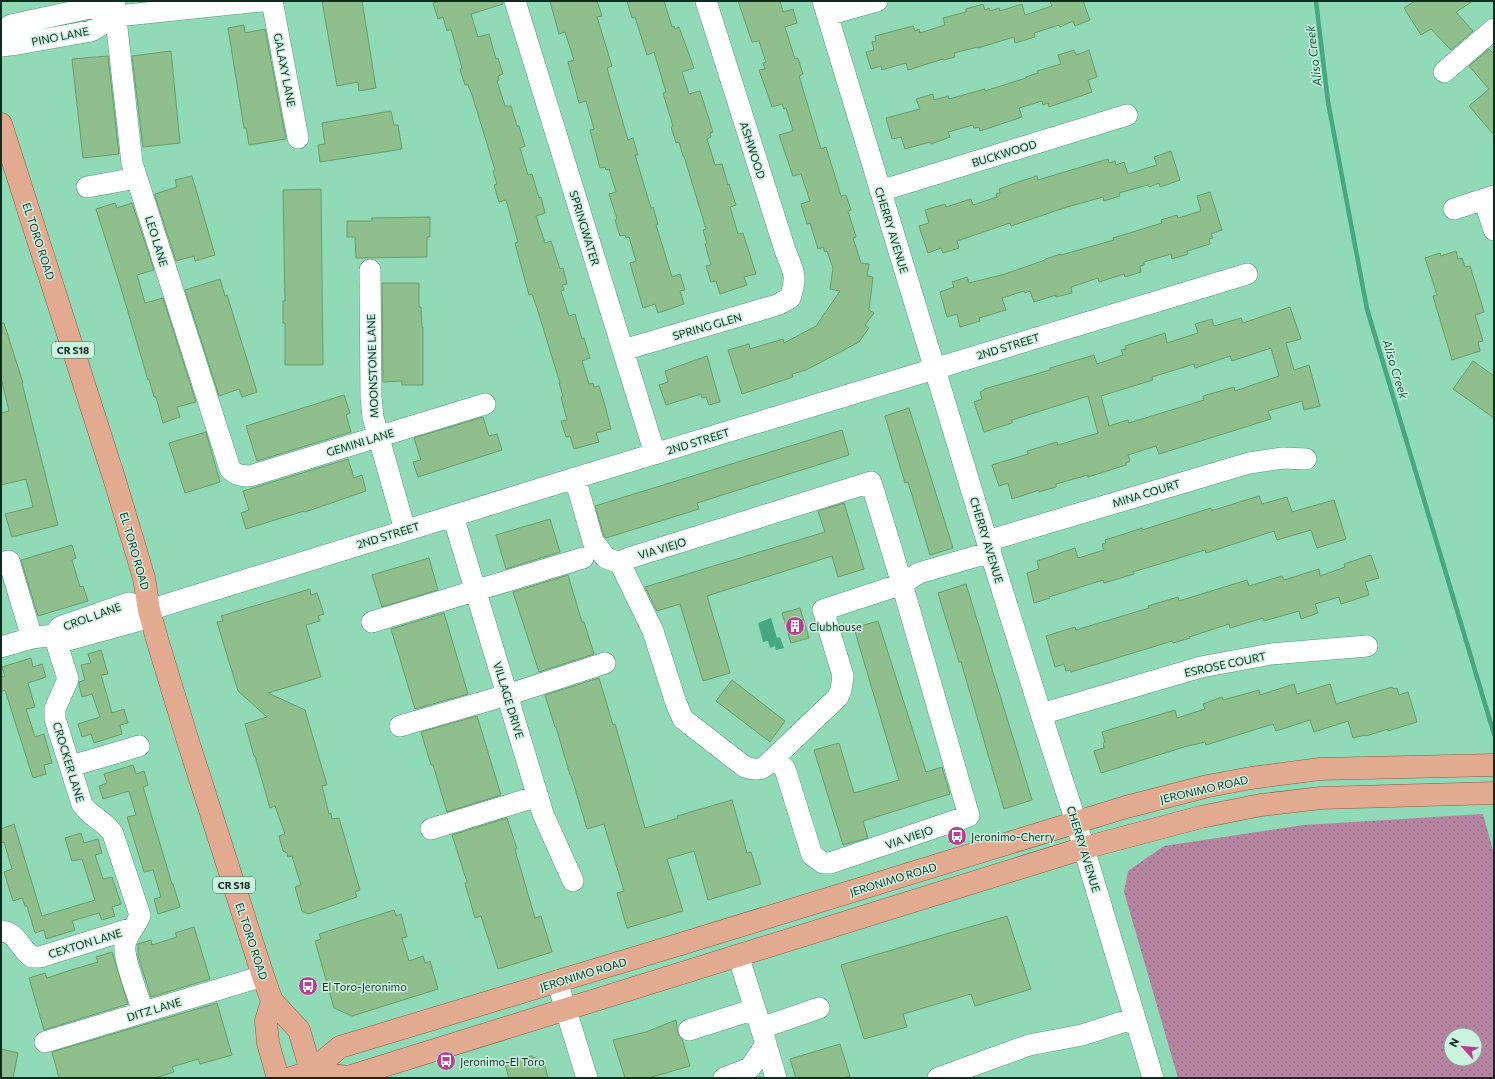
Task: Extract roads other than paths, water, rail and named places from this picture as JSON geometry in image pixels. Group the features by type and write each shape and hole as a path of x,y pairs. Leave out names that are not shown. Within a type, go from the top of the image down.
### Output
{"main road":[{"name":"EL TORO ROAD","path":"1,124 144,578 157,639 187,738 272,1001 298,1030 305,1076"},
{"name":"JERONIMO ROAD","path":"305,1076 340,1047 1148,801 1208,786 1250,778 1320,769 1494,765"},
{"path":"305,1076 348,1077 1084,848 1202,817 1261,805 1321,798 1487,793"},
{"path":"272,1001 266,1021 267,1036 278,1078"}],"street":[{"name":"PINO LANE","path":"1,32 11,25 90,8 116,9 260,1"},
{"name":"GALAXY LANE","path":"272,1 298,138"},
{"name":"SPRINGWATER","path":"515,1 655,454"},
{"name":"ASHWOOD","path":"706,1 785,250 795,275 794,286 790,298"},
{"path":"825,8 877,1"},
{"name":"CHERRY AVENUE","path":"825,8 991,552 1084,848 1153,1078"},
{"name":"PINO LANE","path":"1,46 91,31 116,9"},
{"name":"LEO LANE","path":"116,9 132,163 227,462 230,469 234,473"},
{"path":"1444,72 1494,29"},
{"name":"BUCKWOOD","path":"880,191 1127,115"},
{"path":"87,187 137,178"},
{"path":"1454,209 1489,198 1494,230"},
{"name":"MOONSTONE LANE","path":"370,270 371,397 373,417 405,530"},
{"name":"2ND STREET","path":"150,610 405,530 1247,274"},
{"name":"SPRING GLEN","path":"622,350 777,306 790,298"},
{"name":"GEMINI LANE","path":"234,473 242,476 250,476 485,404"},
{"name":"MINA COURT","path":"991,552 1249,463 1283,458 1306,459"},
{"path":"575,478 592,541 606,558 620,563 653,631 676,703 683,719 746,766 755,770 765,767 838,697 841,690 842,676 823,610 902,584 919,587 991,552"},
{"name":"VIA VIEJO","path":"620,563 626,559 870,482 902,584 969,816 830,863 823,862 812,855 785,769 774,758"},
{"name":"VILLAGE DRIVE","path":"453,516 543,814 573,881"},
{"path":"372,622 476,592 583,558"},
{"path":"5,562 32,638"},
{"name":"CROL LANE","path":"1,647 32,638 54,635 60,627 130,603 150,610"},
{"name":"CROCKER LANE","path":"54,635 68,678 55,709 55,719 82,804 89,812 107,825 114,834 140,915 138,921 127,937 124,946 143,1012"},
{"name":"ESROSE COURT","path":"1041,714 1201,667 1271,654 1367,646"},
{"path":"400,726 507,695 605,664"},
{"path":"71,766 140,746"},
{"path":"431,829 538,796"},
{"name":"CEXTON LANE","path":"2,929 17,938 21,947 26,953 32,957 40,957 133,928"},
{"path":"738,955 776,1078"},
{"name":"DITZ LANE","path":"45,1042 263,976"},
{"path":"557,981 587,1078"},
{"path":"689,1030 760,1027 819,1008"},
{"path":"938,1078 1029,1046 1082,1035 1135,1018"},
{"path":"724,1078 750,1068 760,1027"}],"waterway":[{"name":"Aliso Creek","path":"1316,1 1328,102 1367,309 1494,734"}],"place":[{"name":"Clubhouse","path":"795,626"},
{"name":"Jeronimo-Cherry","path":"957,836"},
{"name":"El Toro-Jeronimo","path":"308,986"},
{"name":"Jeronimo-El Toro","path":"446,1061"}]}
